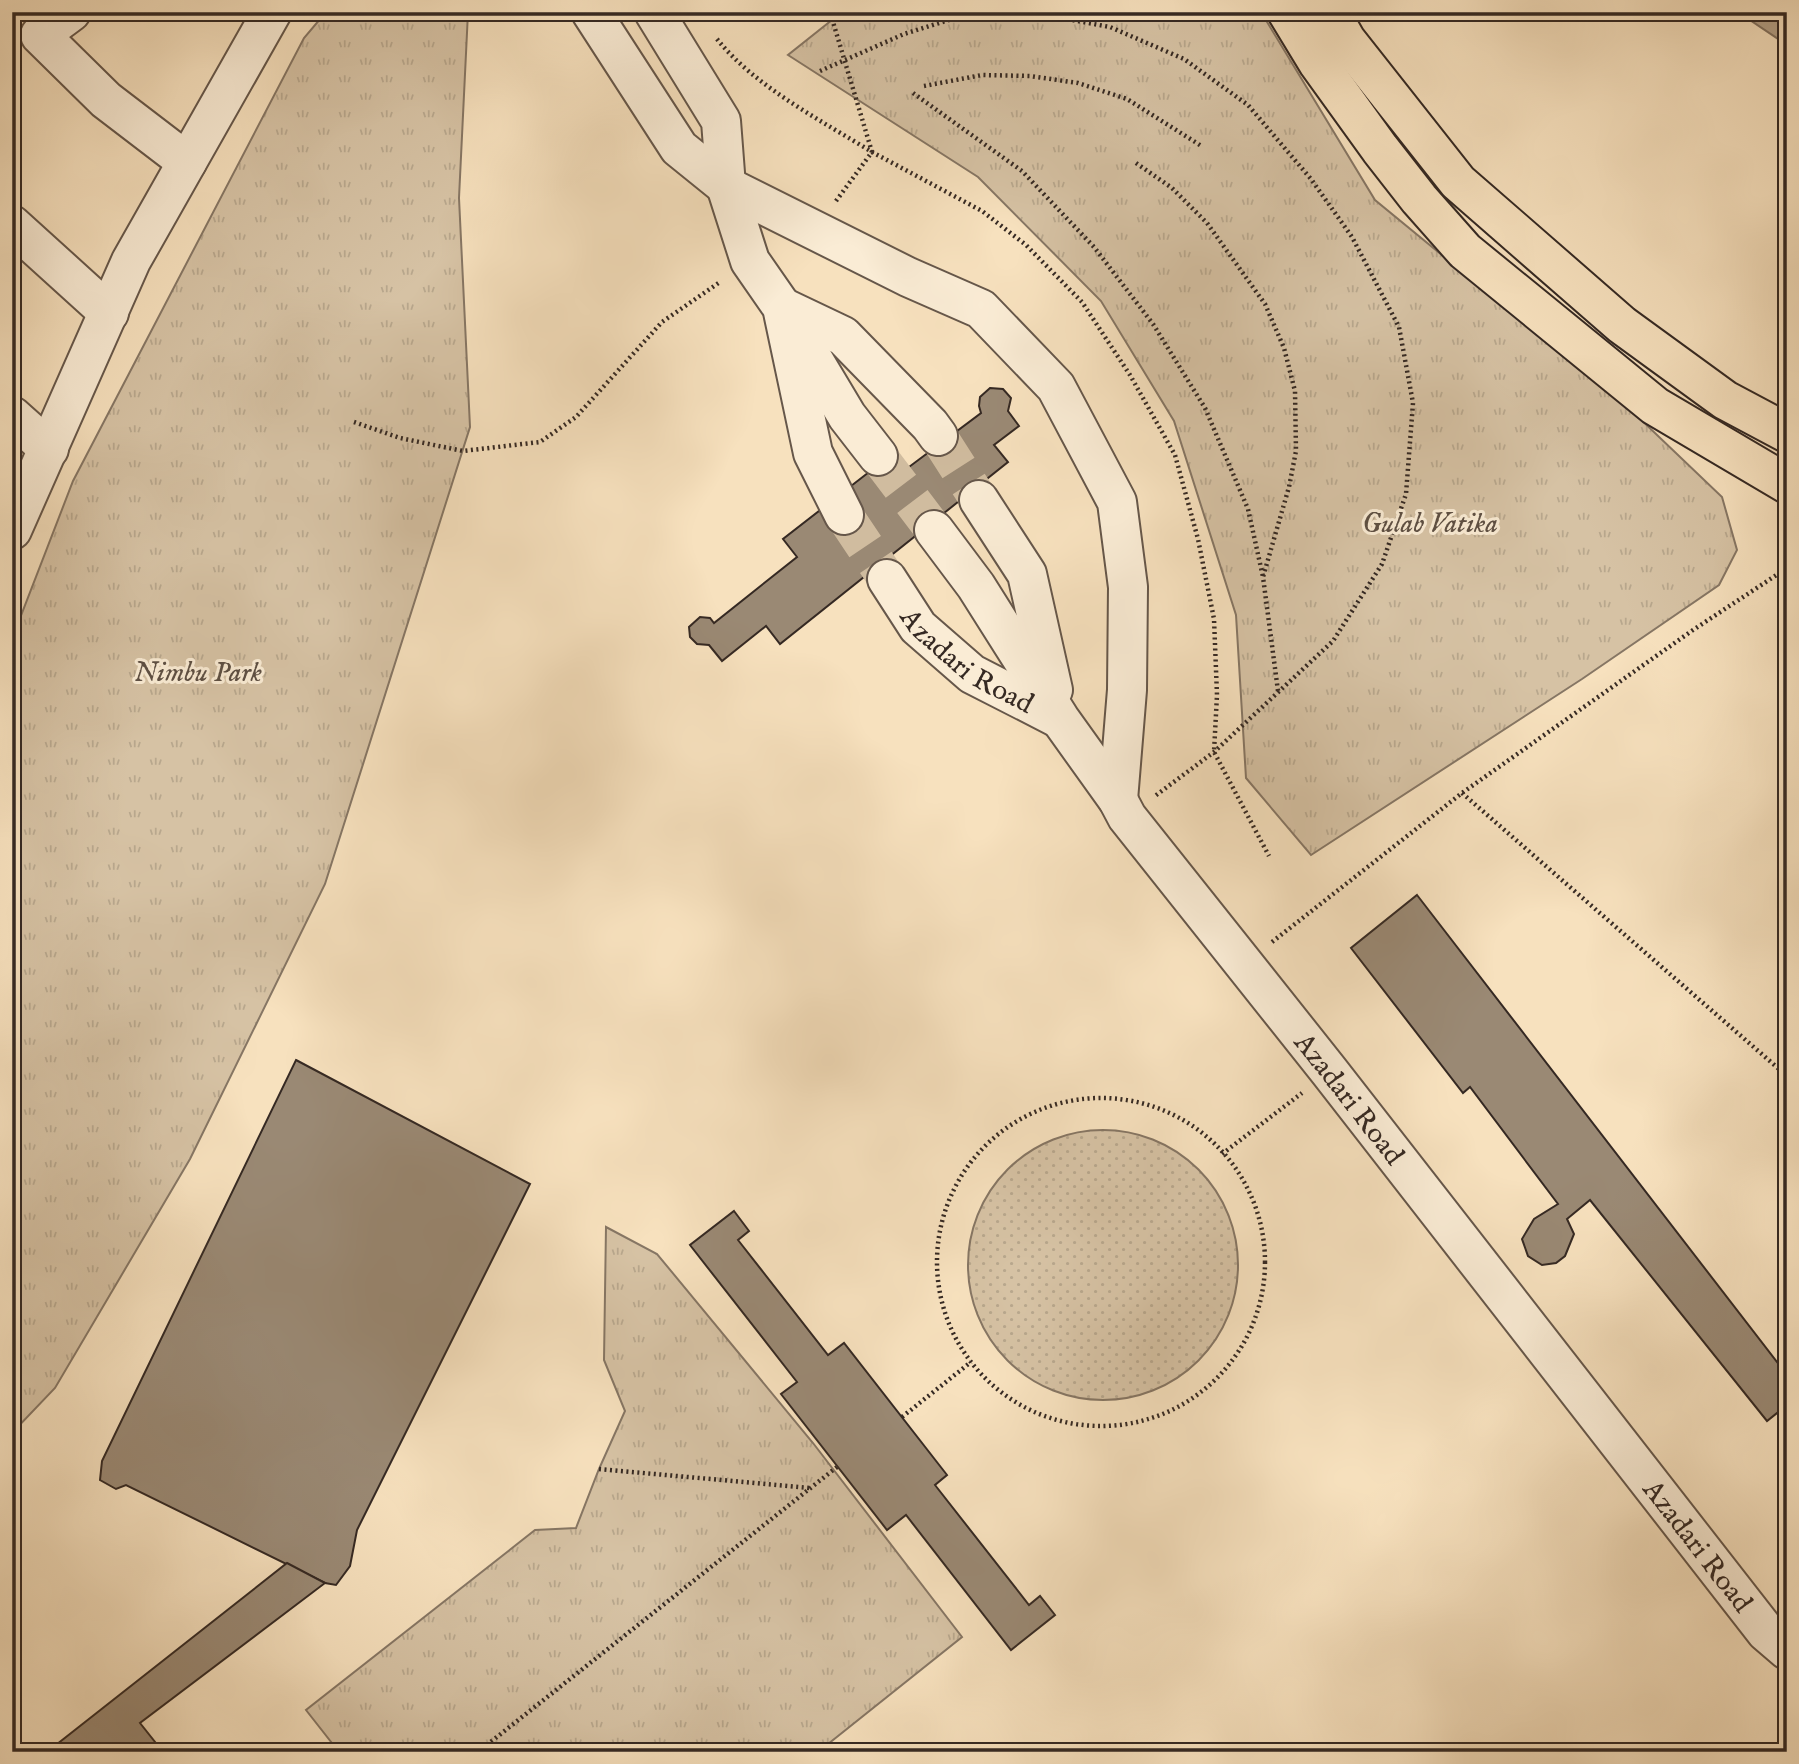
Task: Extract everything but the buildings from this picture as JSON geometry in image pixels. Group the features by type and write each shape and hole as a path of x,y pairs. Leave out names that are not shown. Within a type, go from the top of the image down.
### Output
{"main road":[{"path":"1287,12 1318,63 1380,149 1465,251 1655,406 1787,484"},
{"path":"1330,12 1346,40 1458,183 1622,325 1725,400 1787,433"}],"street":[{"path":"71,12 40,36 106,100 187,162"},
{"path":"590,12 679,148 726,186 981,309 1056,387 1117,502 1128,587 1122,809"},
{"path":"654,12 721,121 726,186 750,261 782,307 847,416 878,456"},
{"path":"12,530 131,261 269,13"},
{"path":"12,225 109,313"},
{"path":"782,307 843,336 938,436"},
{"path":"782,307 813,453 844,515"},
{"path":"12,416 49,449"},
{"path":"979,500 1027,574 1060,719"},
{"path":"934,530 976,586 1060,719"},
{"name":"Azadari Road","path":"887,579 918,627 972,674 1060,719 1122,809 1766,1632 1787,1650"}],"path":[{"path":"727,51 781,96 872,152 830,12"},
{"path":"820,71 904,34 968,14 1045,15 1110,27 1184,59 1248,105 1311,179 1352,237 1399,327 1413,403 1406,494 1382,564 1333,641 1213,752 1122,809"},
{"path":"924,86 982,75 1030,76 1078,83 1127,99 1203,147"},
{"path":"913,93 1022,171 1094,247 1153,324 1205,408 1248,509 1263,577 1278,691"},
{"path":"1136,163 1172,188 1208,223 1265,304 1284,348 1295,391 1296,451 1263,577"},
{"path":"354,422 400,438 463,451 540,442 576,417 662,322 750,261"},
{"path":"1244,964 1462,793 1693,630 1778,574 1787,565"},
{"path":"1462,793 1787,1076"},
{"path":"1222,1154 1329,1072"},
{"path":"1110,1097 1161,1109 1197,1129 1240,1174 1257,1208 1265,1246 1266,1278 1259,1311 1243,1347 1219,1378 1181,1407 1121,1427 1104,1428 1036,1414 985,1380 971,1362 955,1340 936,1280 936,1242 963,1170 1009,1125 1054,1104 1110,1097"},
{"path":"902,1417 971,1362"},
{"path":"478,1752 838,1467"},
{"path":"598,1469 811,1488"}],"green space":[{"name":"Nimbu Park","path":"326,12 468,12 459,198 470,427 325,884 190,1159 55,1388 12,1433 12,639 73,481 304,38"},
{"name":"Gulab Vatika","path":"842,12 1261,12 1375,200 1634,413 1722,497 1737,550 1719,585 1582,679 1311,855 1246,778 1236,615 1174,421 1101,301 978,177 788,55"},
{"path":"1103,1130 1155,1140 1189,1161 1207,1179 1228,1213 1238,1265 1228,1317 1207,1351 1189,1369 1155,1390 1103,1400 1051,1390 1017,1369 999,1351 978,1317 968,1265 978,1213 999,1179 1017,1161 1051,1140"},
{"path":"606,1227 657,1254 813,1443 962,1637 818,1752 339,1752 306,1710 535,1530 576,1528 625,1411 604,1360"}],"shaded area":[{"path":"1738,12 1787,12 1787,45"}],"tunnel":[{"path":"938,436 979,500"},
{"path":"878,456 934,530"},
{"path":"844,515 887,579"}]}
